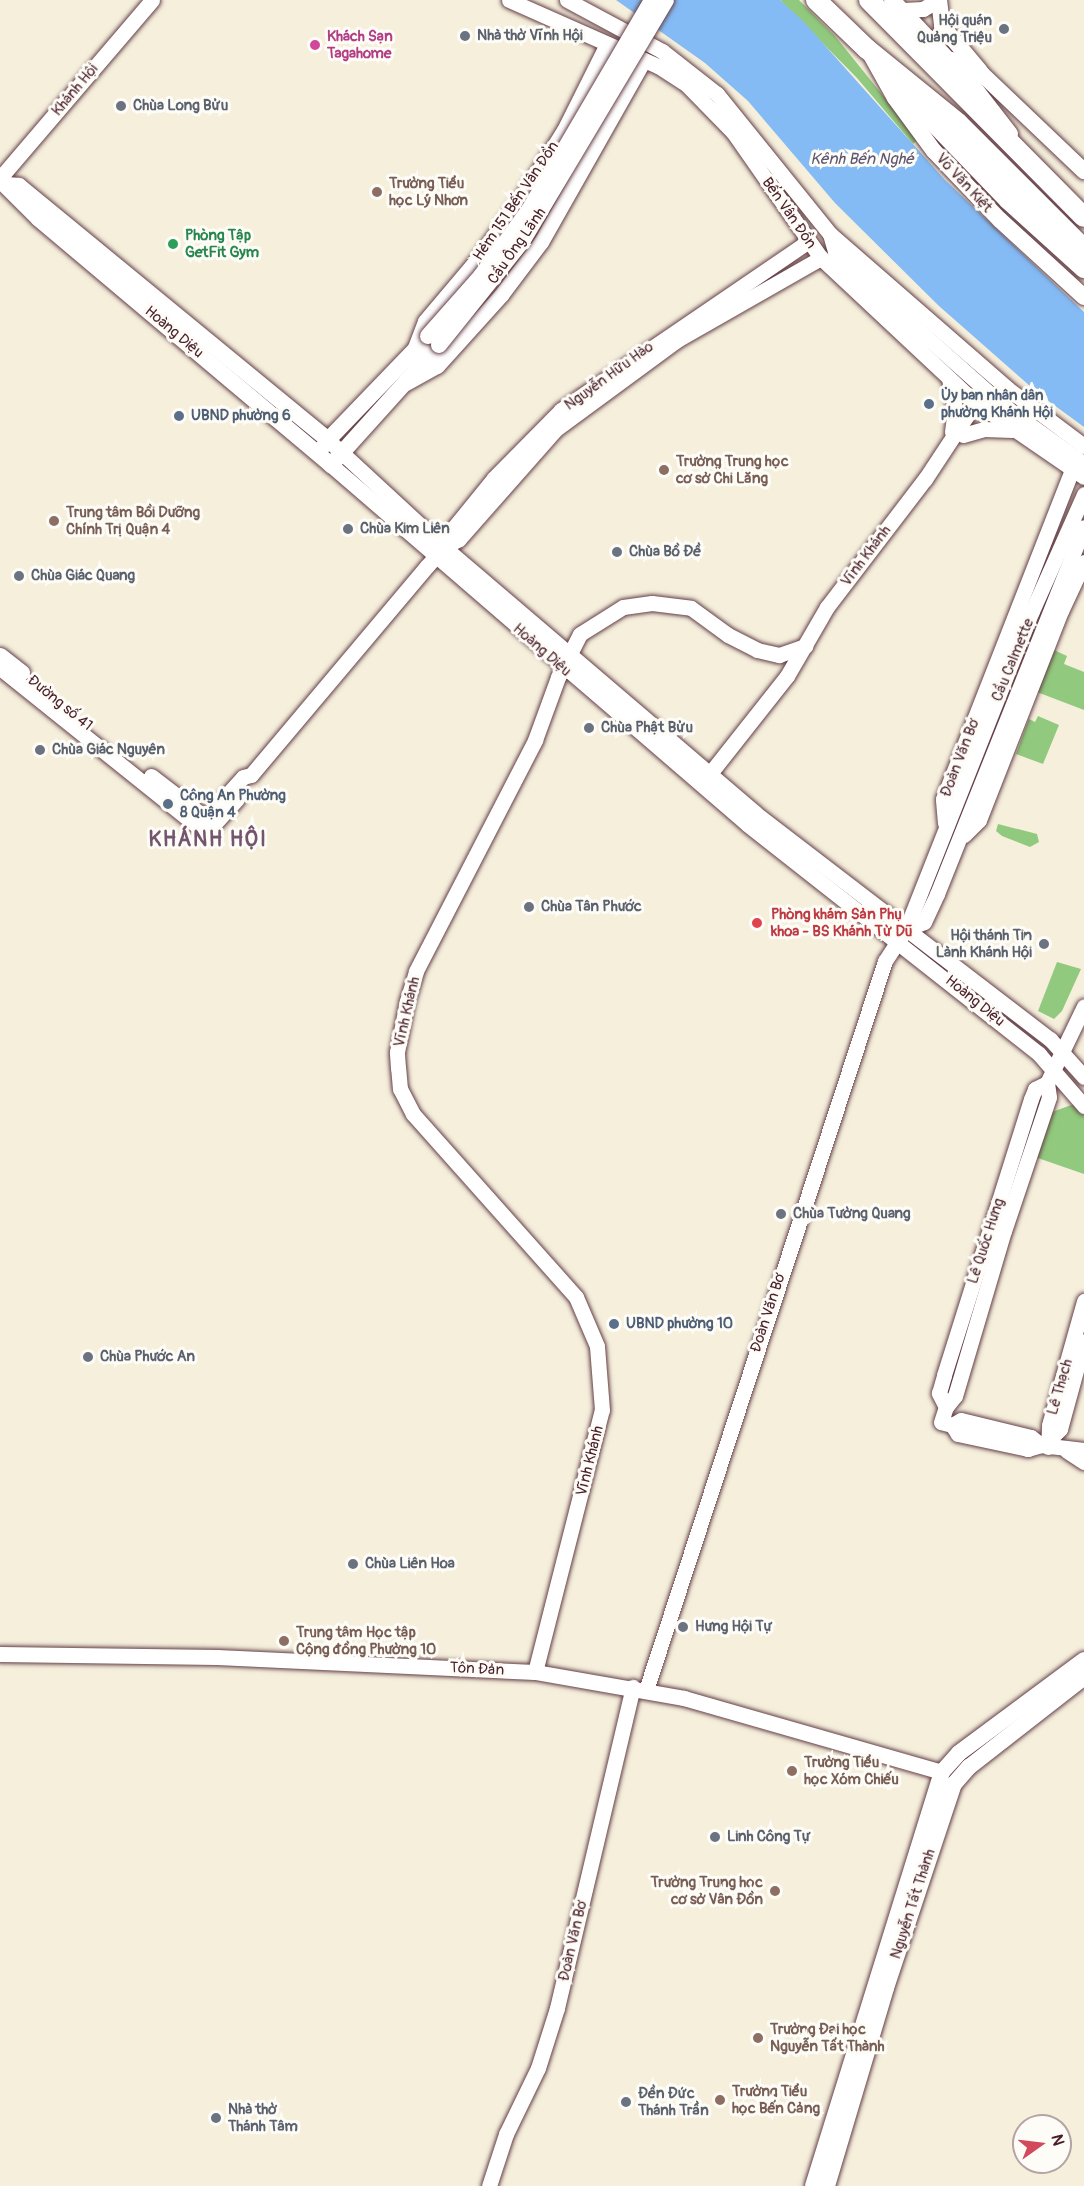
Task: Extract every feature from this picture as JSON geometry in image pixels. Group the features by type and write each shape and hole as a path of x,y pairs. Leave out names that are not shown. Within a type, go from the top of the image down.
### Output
{"highway":[{"name":"Võ Văn Kiệt","path":"816,0 867,49 958,123 1084,249"},
{"path":"868,0 1023,157 1084,215"},
{"path":"867,49 1008,199 1084,268"},
{"name":"Võ Văn Kiệt","path":"1067,233 1084,258"}],"main road":[{"name":"Cầu Ông Lãnh","path":"336,459 406,382 529,210 652,0"},
{"name":"Cầu Ông Lãnh","path":"322,446 414,350 434,340 523,240 666,0"},
{"path":"938,0 942,26 982,74 1084,171"},
{"path":"897,5 995,112 1023,157"},
{"name":"Võ Văn Kiệt","path":"867,49 895,98 934,151 1000,220 1084,297"},
{"path":"948,59 982,74"},
{"name":"Hoàng Diệu","path":"2,180 19,186 336,459"},
{"name":"Nguyễn Tất Thành","path":"827,2186 859,2057 942,1772 959,1754 1084,1660"},
{"name":"Nguyễn Tất Thành","path":"859,2057 954,1784 969,1767 1084,1677"},
{"path":"942,1772 954,1784"},
{"path":"813,2186 846,2079 859,2057"}],"street":[{"name":"Khánh Hội","path":"2,180 152,0"},
{"name":"Bến Vân Đồn","path":"509,0 644,60 672,75 702,97 747,151 807,242 821,258 949,378 984,399 1080,470"},
{"name":"Bến Vân Đồn","path":"567,0 662,51 712,90 830,234 835,252 859,277 984,399 1012,430 1080,470"},
{"path":"897,5 923,9 938,0"},
{"name":"Hẻm 151 Bến Vân Đồn","path":"414,350 425,321 479,257 522,197 564,130 607,44"},
{"path":"406,382 437,366 501,295 541,242 644,60"},
{"path":"594,71 626,91"},
{"path":"1067,233 1084,215"},
{"path":"830,234 1008,389 1084,446"},
{"name":"Nguyễn Hữu Hào","path":"206,825 250,785 251,775 440,552 451,531 494,478 561,410 678,326 793,254 807,242"},
{"path":"793,254 801,268"},
{"name":"Nguyễn Hữu Hào","path":"440,552 459,538 556,429 669,345 821,258"},
{"path":"949,378 957,435 984,429 1012,430"},
{"name":"Vĩnh Khánh","path":"705,779 787,676 826,607 932,469 942,463 957,435 984,399"},
{"name":"Hoàng Diệu","path":"336,459 440,552 562,668 902,934 1063,1050 1084,1077"},
{"name":"Đoàn Văn Bơ","path":"489,2186 506,2134 538,2068 557,2008 640,1688 872,998 885,961 902,934 945,827 943,799 1080,470"},
{"name":"Cầu Calmette","path":"960,839 984,752 1084,494"},
{"name":"Cầu Calmette","path":"945,827 984,752 1084,527"},
{"name":"Hoàng Diệu","path":"440,552 570,652 705,779"},
{"name":"Đoàn Văn Bơ","path":"902,934 924,922 960,839 979,820 1061,611 1084,562"},
{"name":"Vĩnh Khánh","path":"535,1672 602,1410 597,1346 576,1297 413,1114 400,1089 397,1052 417,971 535,740 562,668 580,634 594,622 622,607 652,603 691,608 728,635 773,653"},
{"path":"773,653 792,653 805,646"},
{"path":"773,653 787,676"},
{"name":"Đường số 41","path":"0,655 206,825"},
{"name":"Đường số 41","path":"0,668 206,825"},
{"name":"Hoàng Diệu","path":"902,934 1054,1068 1084,1106"},
{"name":"Lê Quốc Hưng","path":"1047,1443 961,1420 947,1424 946,1407 939,1393 1021,1156 1035,1089 1047,1083 1084,1006"},
{"name":"Lê Thạch","path":"1047,1443 1049,1425 1084,1301"},
{"name":"Lê Thạch","path":"1047,1443 1060,1429 1084,1341"},
{"path":"1047,1443 1067,1451 1084,1462"},
{"path":"1067,1451 1084,1450"},
{"name":"Tôn Đản","path":"0,1654 217,1657 535,1672 640,1688 764,1718 942,1772"}],"green space":[{"path":"780,0 799,0 835,36 918,139 913,144 857,78"},
{"path":"1054,650 1067,656 1064,664 1084,672 1084,710 1037,692"},
{"path":"1038,716 1059,725 1043,764 1016,754 1029,719 1035,722"},
{"path":"998,824 1037,834 1039,842 1030,847 1002,836 996,831"},
{"path":"1057,962 1081,969 1062,1011 1054,1019 1038,1011"},
{"path":"1074,1104 1084,1115 1084,1174 1032,1156 1044,1115"}],"water":[{"name":"Kênh Bến Nghé","path":"616,0 780,0 804,22 945,180 1084,312 1084,427 1039,394 939,306 835,203 748,101 705,63"}],"place":[{"name":"Hội quán Quảng Triệu","path":"1004,29"},
{"name":"Nhà thờ Vĩnh Hội","path":"465,36"},
{"name":"Khách Sạn Tagahome","path":"315,45"},
{"name":"Chùa Long Bửu","path":"121,106"},
{"name":"Trường Tiểu học Lý Nhơn","path":"377,192"},
{"name":"Phòng Tập GetFit Gym","path":"173,244"},
{"name":"Ủy ban nhân dân phường Khánh Hội","path":"929,404"},
{"name":"UBND phường 6","path":"179,416"},
{"name":"Trường Trung học cơ sở Chi Lăng","path":"664,470"},
{"name":"Trung tâm Bồi Dưỡng Chính Trị Quận 4","path":"54,521"},
{"name":"Chùa Kim Liên","path":"348,529"},
{"name":"Chùa Bồ Đề","path":"617,552"},
{"name":"Chùa Giác Quang","path":"19,576"},
{"name":"Chùa Phật Bửu","path":"589,728"},
{"name":"Chùa Giác Nguyên","path":"40,750"},
{"name":"Công An Phường 8 Quận 4","path":"168,804"},
{"name":"Chùa Tân Phước","path":"529,907"},
{"name":"Phòng khám Sản Phụ khoa - BS Khánh Từ Dũ","path":"757,923"},
{"name":"Hội thánh Tin Lành Khánh Hội","path":"1044,944"},
{"name":"Chùa Tường Quang","path":"781,1214"},
{"name":"UBND phường 10","path":"614,1324"},
{"name":"Chùa Phước An","path":"88,1357"},
{"name":"Chùa Liên Hoa","path":"353,1564"},
{"name":"Hưng Hội Tự","path":"683,1627"},
{"name":"Trung tâm Học tập Cộng đồng Phường 10","path":"284,1641"},
{"name":"Trường Tiểu học Xóm Chiếu","path":"792,1771"},
{"name":"Linh Công Tự","path":"715,1837"},
{"name":"Trường Trung học cơ sở Vân Đồn","path":"775,1891"},
{"name":"Trường Đại học Nguyễn Tất Thành","path":"758,2038"},
{"name":"Trường Tiểu học Bến Cảng","path":"720,2100"},
{"name":"Đền Đức Thánh Trần","path":"626,2102"},
{"name":"Nhà thờ Thánh Tâm","path":"216,2118"}],"district":[{"name":"KHÁNH HỘI","path":"208,840"}]}
